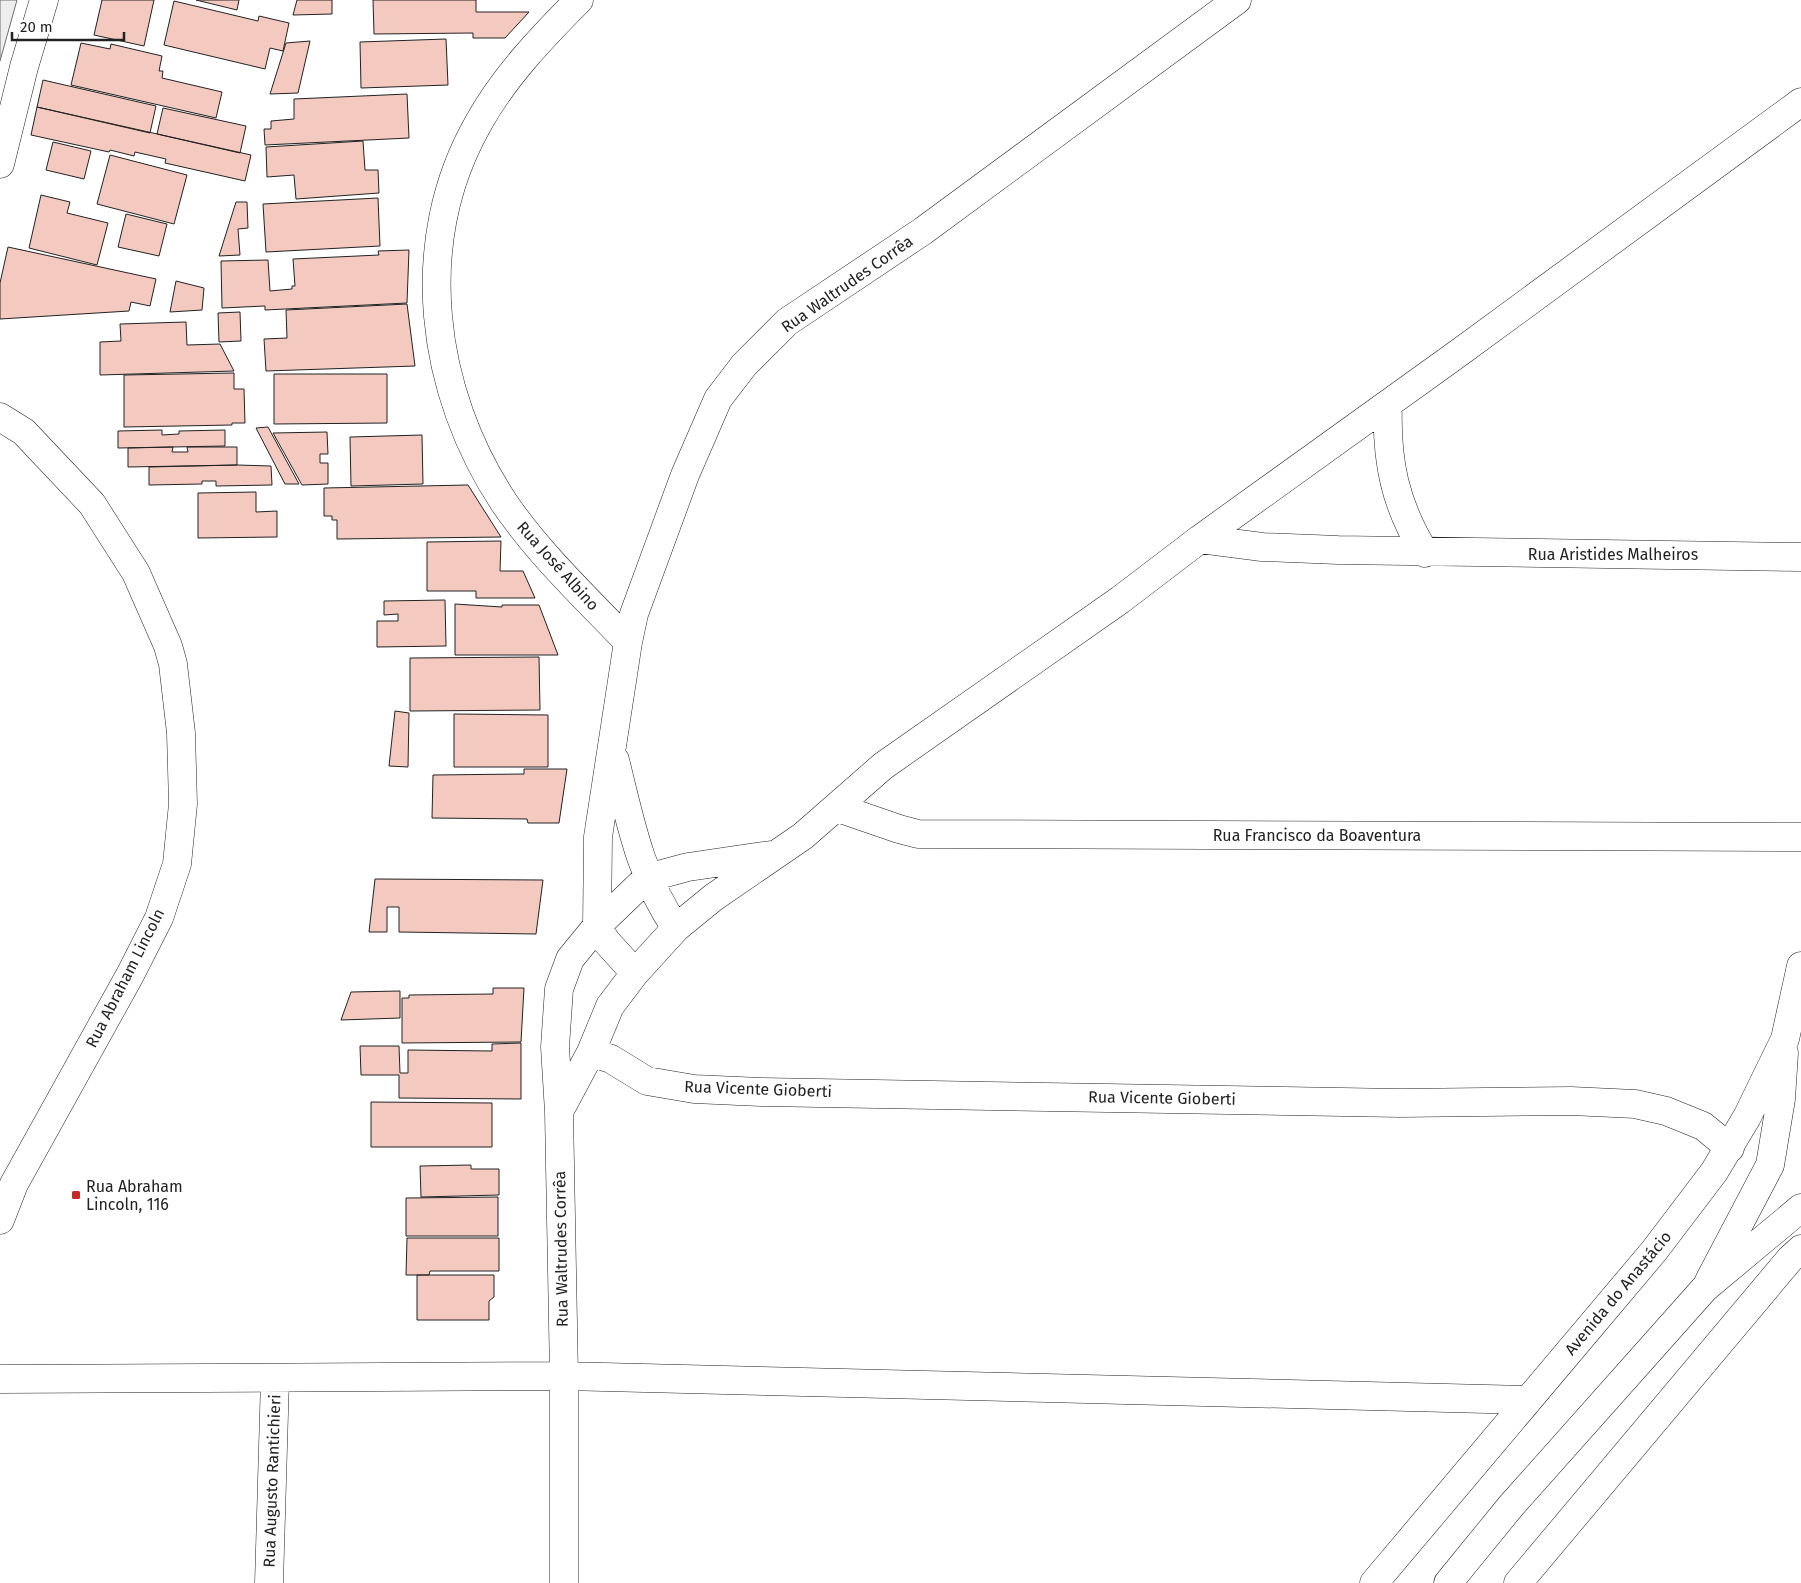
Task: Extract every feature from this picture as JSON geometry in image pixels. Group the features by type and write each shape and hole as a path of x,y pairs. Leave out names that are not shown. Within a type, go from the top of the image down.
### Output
{"street":[{"path":"0,164 24,67 44,0"},
{"name":"Rua José Albino","path":"579,0 502,85 474,131 457,166 438,237 436,292 440,340 451,390 474,451 505,504 537,547 628,642"},
{"name":"Rua Waltrudes Corrêa","path":"597,926 598,837 634,614 685,475 718,399 744,365 787,322 923,231 1237,0"},
{"path":"559,1112 591,1052 610,1006 635,973 676,928 714,897 780,854 838,808 867,779 891,760 1120,600 1200,539 1801,102"},
{"path":"1388,404 1390,455 1398,502 1425,553"},
{"name":"Rua Abraham Lincoln","path":"0,417 24,432 92,504 136,573 168,646 172,664 181,733 183,804 177,864 159,918 130,975 14,1184 0,1220"},
{"name":"Rua Aristides Malheiros","path":"1200,539 1262,547 1425,553 1801,557"},
{"name":"Rua Waltrudes Corrêa","path":"564,1583 564,1376 559,1112 555,1047 559,989 570,959 597,926 647,878 612,749"},
{"name":"Rua Francisco da Boaventura","path":"838,808 918,834 1801,837"},
{"path":"676,928 647,878 688,868 780,854"},
{"path":"597,926 606,941 635,973"},
{"name":"Avenida do Anastácio","path":"1374,1583 1690,1206 1730,1148 1785,1039 1801,966"},
{"path":"1705,1288 1725,1246 1770,1165 1781,1099 1785,1039"},
{"name":"Rua Vicente Gioberti","path":"591,1052 611,1059 647,1081 694,1089 761,1092 1400,1103 1571,1101 1635,1104 1666,1111 1703,1126 1730,1148"},
{"path":"1448,1583 1510,1507 1705,1288 1801,1208"},
{"path":"1518,1583 1790,1259 1801,1249"},
{"path":"0,1379 564,1376 1528,1400"},
{"name":"Rua Augusto Rantichieri","path":"269,1583 275,1379"}],"shaded area":[{"path":"0,0 17,0 0,61"}],"building":[{"path":"102,0 154,0 144,46 94,35"},
{"path":"196,0 239,0 237,10"},
{"path":"297,0 332,0 332,14 293,15"},
{"path":"373,0 476,0 476,12 529,12 505,38 473,38 473,33 374,34"},
{"path":"174,1 258,21 259,16 289,23 283,51 270,48 265,69 164,45"},
{"path":"446,39 448,85 361,88 360,42"},
{"path":"310,41 298,93 270,94 286,43"},
{"path":"81,43 110,49 111,44 162,56 159,71 163,71 162,78 222,92 216,118 71,85"},
{"path":"43,80 156,106 150,133 37,107"},
{"path":"407,94 409,138 265,145 264,129 271,129 271,121 294,119 294,99"},
{"path":"37,107 251,155 245,181 165,163 166,159 135,152 134,156 110,150 109,152 31,135"},
{"path":"163,108 246,126 240,153 157,134"},
{"path":"363,141 365,170 378,170 379,193 296,199 294,175 267,177 266,147"},
{"path":"53,142 91,151 84,179 46,170"},
{"path":"110,155 187,175 174,224 97,204"},
{"path":"41,195 70,202 67,213 108,223 97,265 29,248"},
{"path":"378,198 380,246 266,252 263,204"},
{"path":"236,202 247,202 248,228 238,229 240,255 219,256"},
{"path":"126,214 167,224 159,256 118,247"},
{"path":"8,247 156,279 150,306 131,302 129,311 0,319 0,283"},
{"path":"409,250 407,303 265,310 265,306 222,308 221,261 268,260 270,291 292,289 292,286 295,286 293,259 379,255 378,251"},
{"path":"176,281 204,288 202,310 170,312"},
{"path":"407,304 415,366 266,371 264,339 287,338 286,310"},
{"path":"240,312 241,341 219,342 218,313"},
{"path":"186,322 187,345 220,344 234,371 100,375 100,342 121,341 120,324"},
{"path":"234,373 234,389 244,389 245,423 232,423 232,425 124,427 124,375"},
{"path":"274,374 387,374 387,423 274,424"},
{"path":"268,427 299,484 285,484 256,428"},
{"path":"162,430 162,435 179,434 179,431 225,430 225,446 118,448 118,431"},
{"path":"327,432 328,454 320,454 320,463 328,463 328,484 302,485 273,433"},
{"path":"422,435 423,484 351,486 350,437"},
{"path":"173,447 172,452 188,452 187,447 237,447 237,465 128,467 128,448"},
{"path":"271,466 272,485 216,486 216,481 202,481 202,484 149,485 149,467"},
{"path":"468,485 501,537 337,539 337,520 332,520 332,516 324,516 324,488"},
{"path":"256,492 256,512 277,511 277,537 198,538 198,493"},
{"path":"501,541 500,571 523,571 535,598 476,598 476,591 427,591 427,542"},
{"path":"445,600 446,646 377,647 377,621 398,621 398,614 384,615 384,601"},
{"path":"455,604 502,607 502,605 539,605 558,655 455,655"},
{"path":"539,657 540,710 410,711 410,658"},
{"path":"395,711 409,713 408,767 389,766"},
{"path":"454,714 548,715 548,767 454,767"},
{"path":"524,769 567,769 559,823 528,823 527,819 432,818 433,775 524,774"},
{"path":"375,879 543,880 536,934 399,932 399,907 387,907 387,932 369,932"},
{"path":"493,988 524,988 521,1042 402,1043 402,998 409,998 409,995 493,994"},
{"path":"400,991 400,1018 341,1020 351,992"},
{"path":"521,1043 521,1099 399,1098 399,1075 361,1075 360,1046 399,1046 400,1073 408,1073 408,1050 492,1051 492,1044"},
{"path":"371,1102 492,1103 492,1147 371,1147"},
{"path":"471,1165 471,1169 499,1169 499,1195 421,1197 420,1166"},
{"path":"498,1197 498,1236 406,1236 406,1198"},
{"path":"407,1238 499,1238 499,1271 430,1271 429,1275 406,1275"},
{"path":"417,1275 494,1275 494,1297 489,1301 489,1320 417,1320"}],"place":[{"name":"Rua Abraham Lincoln, 116","path":"76,1195"}]}
